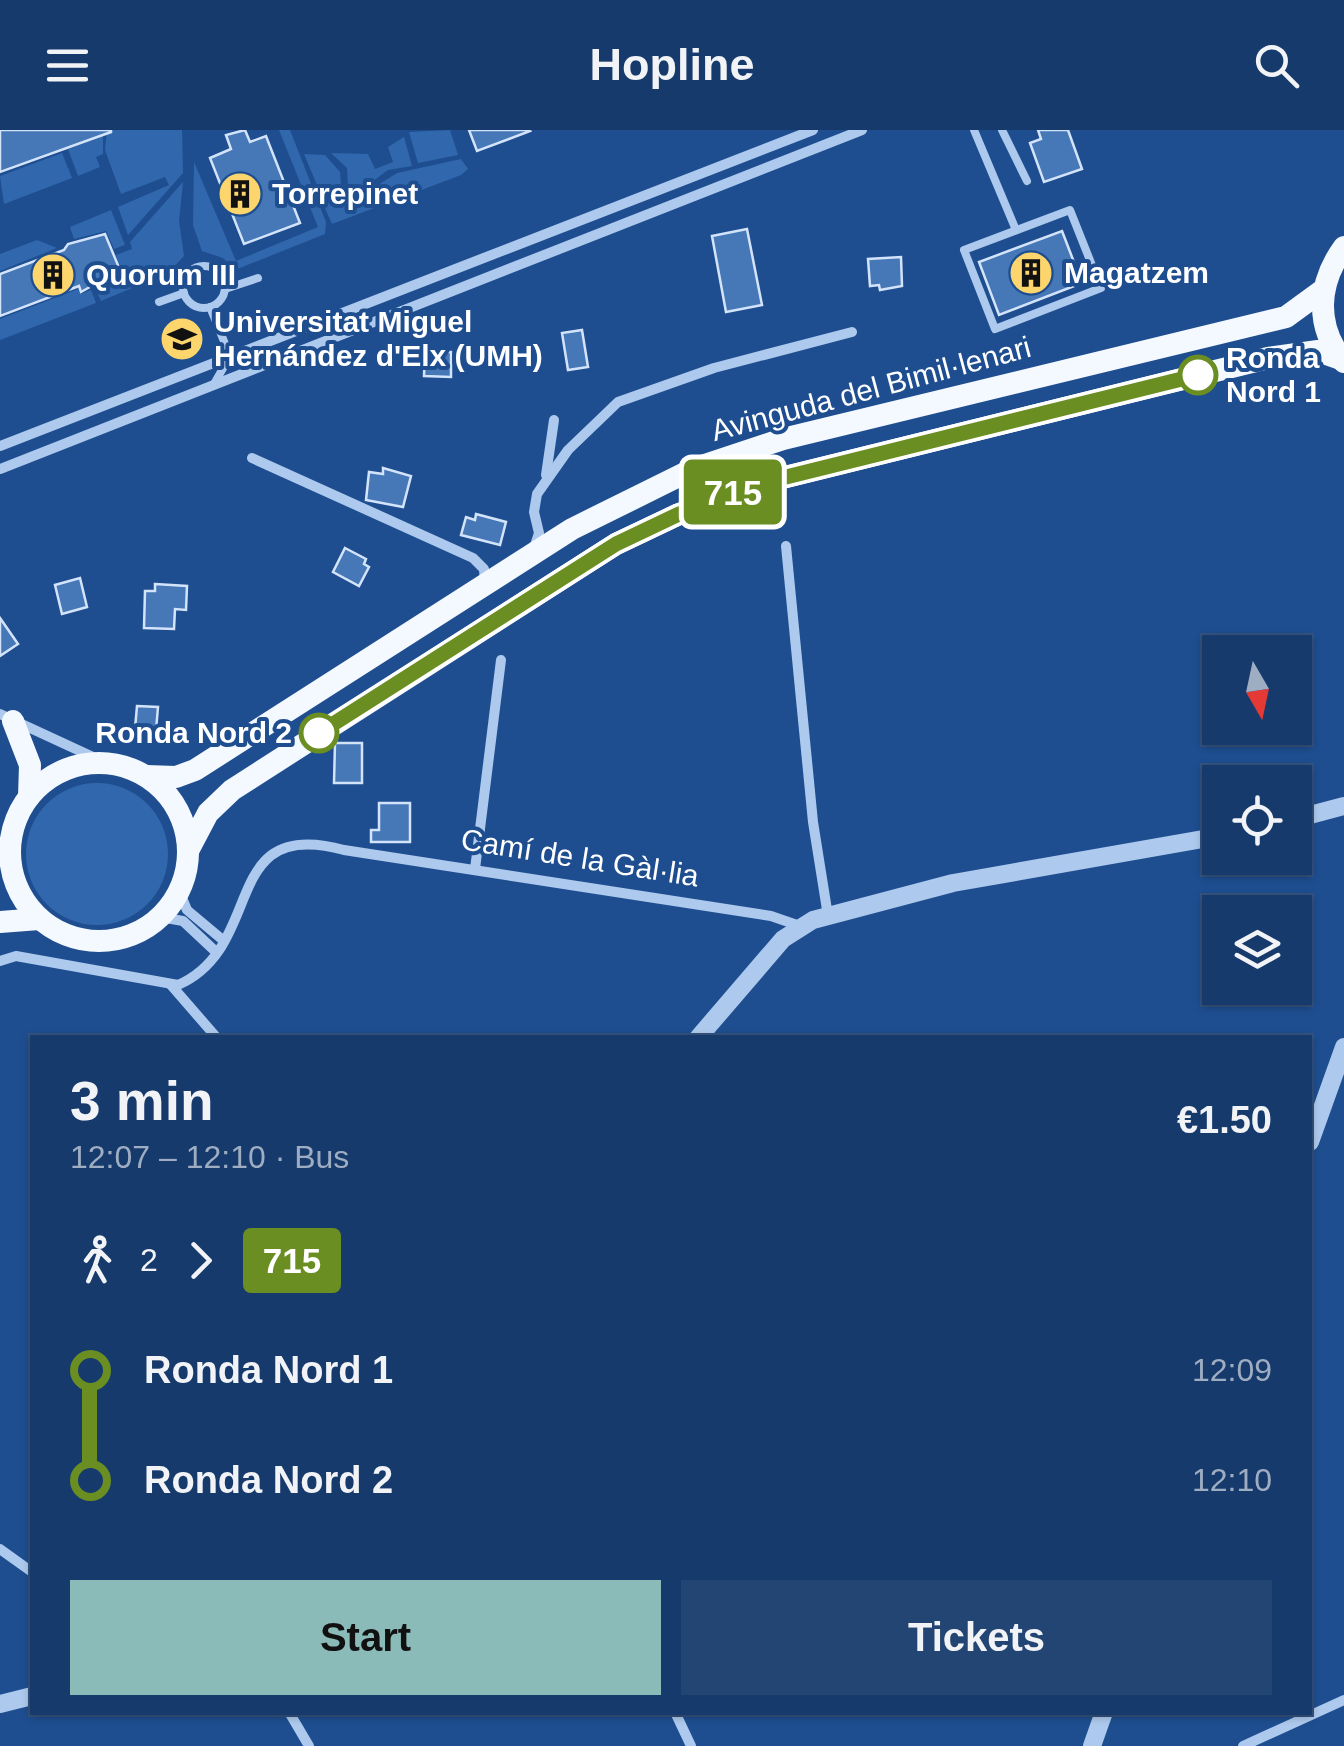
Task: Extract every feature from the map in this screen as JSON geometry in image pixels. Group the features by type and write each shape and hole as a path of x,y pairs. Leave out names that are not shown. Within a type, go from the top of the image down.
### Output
{"main road":[{"path":"1342,360 1324,321 1323,290 1344,247"},
{"name":"Avinguda del Bimil·lenari","path":"146,776 176,777 195,770 610,507 732,454 1286,317 1323,290"},
{"name":"Avinguda del Bimil·lenari","path":"188,851 208,813 232,790 616,544 679,514 774,480 1280,355 1318,352 1342,360"},
{"path":"6,717 30,765 29,796 5,848 14,880 39,919 68,936 104,941 138,933 160,917 180,893 188,851 182,820 172,802 146,776 106,763 66,769 29,796"},
{"path":"0,922 39,919"}],"street":[{"path":"0,446 813,130"},
{"path":"0,469 862,130"},
{"path":"531,554 539,532 534,512 536,494 568,450 618,402 714,368 852,332"},
{"path":"545,481 554,420"},
{"path":"252,458 474,558 484,569 485,584"},
{"path":"786,546 813,822 828,916"},
{"path":"474,868 502,660"},
{"path":"6,717 106,763"},
{"path":"1312,814 1344,806"},
{"path":"701,1035 783,939 800,926 953,883 1202,839"},
{"name":"Camí de la Gàl·lia","path":"171,985 195,978 235,926 258,868 269,854 288,844 310,841 344,850 771,916 800,926"},
{"path":"180,893 187,910 224,940"},
{"path":"160,917 183,922 216,951"},
{"path":"0,961 16,956 171,985 214,1035"},
{"path":"1312,1136 1344,1047"},
{"path":"0,1549 30,1571"},
{"path":"0,1704 30,1696"},
{"path":"1312,1715 1344,1700"},
{"path":"292,1715 309,1746"},
{"path":"676,1715 691,1746"},
{"path":"1092,1746 1103,1715"},
{"path":"1243,1746 1311,1715"}],"lane":[{"path":"974,130 1016,230"},
{"path":"1002,130 1027,180"},
{"path":"1070,210 1100,288 995,329 964,250 1016,230 1070,210"},
{"path":"201,266 219,272 225,289 220,300 210,307 192,303 184,293 186,276 201,266"},
{"path":"225,289 258,278"},
{"path":"159,302 184,293"},
{"path":"210,307 230,356 242,362 280,359"},
{"path":"213,385 230,356"}],"shaded area":[{"path":"97,130 103,130 103,154 96,157 100,167 78,176 68,149 99,138"},
{"path":"107,130 182,130 183,173 128,235 118,207 169,185 165,177 121,194 105,150"},
{"path":"279,130 290,130 326,222 325,234 235,270 223,258 202,251 193,225 194,162 236,261 318,227"},
{"path":"450,130 458,155 418,163 409,132"},
{"path":"404,137 412,166 388,170 365,187 348,186 347,168 331,153 368,154 375,169 393,162 388,147"},
{"path":"62,153 72,178 4,204 0,176"},
{"path":"304,154 325,155 340,172 341,185 320,192"},
{"path":"461,159 468,169 461,175 332,224 320,197 370,190 397,173"},
{"path":"183,182 179,221 184,256 168,273 101,301 95,288 104,284 103,278 122,271 116,255 132,249 130,242"},
{"path":"111,210 125,245 114,249 106,231 74,239 70,227"},
{"path":"37,240 57,248 0,271 0,254"},
{"path":"78,289 81,294 91,290 96,303 0,340 0,319"},
{"path":"97,783 124,789 147,804 162,827 168,854 162,881 147,904 124,919 97,925 70,919 47,904 32,881 26,854 32,827 47,804 70,789"}],"building":[{"path":"0,130 111,130 111,132 0,172"},
{"name":"Torrepinet","path":"245,130 250,142 266,136 300,223 244,244 210,158 231,149 226,135"},
{"path":"469,130 529,130 530,131 477,151"},
{"path":"1038,130 1068,130 1082,169 1044,182 1030,143 1041,139"},
{"path":"747,229 762,305 726,312 712,236"},
{"name":"Magatzem","path":"1062,231 1082,283 999,315 979,262"},
{"name":"Quorum III","path":"105,234 120,270 81,292 79,286 0,316 0,274 64,250 68,244"},
{"path":"901,257 902,286 880,290 879,285 870,286 868,259"},
{"path":"582,330 588,367 568,370 562,333"},
{"path":"425,352 451,352 451,377 424,376"},
{"path":"383,468 411,476 403,507 366,500 369,472 383,474"},
{"path":"476,514 506,522 500,545 461,535 466,517 475,520"},
{"path":"345,548 366,559 364,564 369,567 359,586 333,572"},
{"path":"80,578 87,607 62,614 55,585"},
{"path":"155,584 187,586 186,610 175,609 174,629 144,628 145,591 155,591"},
{"path":"0,618 18,644 0,656"},
{"path":"137,706 158,707 155,742 134,740"},
{"path":"335,743 362,743 362,783 334,783"},
{"path":"379,803 410,803 410,842 371,842 371,830 379,830"}],"bus line":[{"name":"715","path":"319,733 616,544 728,494 1198,375"}],"place":[{"name":"Torrepinet","path":"240,194"},
{"name":"Magatzem","path":"1031,273"},
{"name":"Quorum III","path":"53,275"},
{"name":"Universitat Miguel Hernández d'Elx (UMH)","path":"182,339"},
{"name":"Ronda Nord 1","path":"1198,375"},
{"name":"Ronda Nord 2","path":"319,733"}]}
